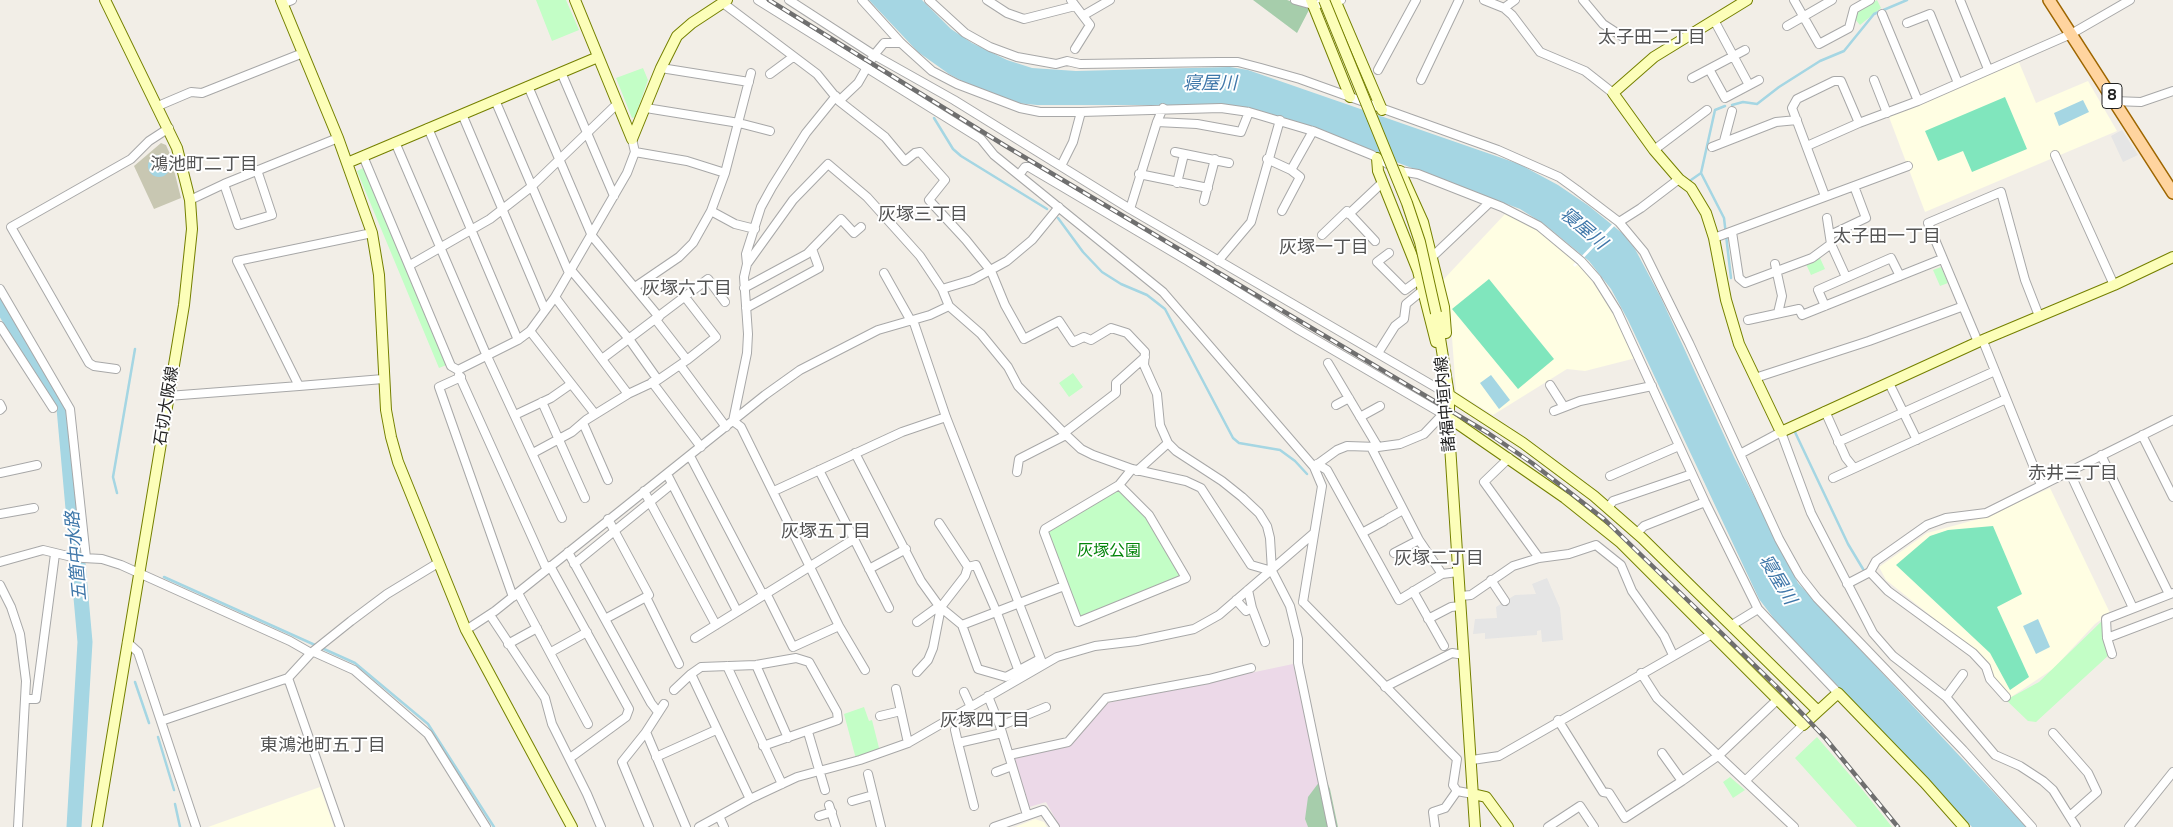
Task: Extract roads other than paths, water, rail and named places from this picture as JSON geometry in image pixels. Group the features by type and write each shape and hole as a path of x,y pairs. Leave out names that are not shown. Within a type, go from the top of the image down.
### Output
{"main road":[{"name":"8","path":"2050,0 2173,194"}],"street":[{"name":"石切大阪線","path":"97,827 190,264 192,230 190,200 181,160 169,128 105,0"},
{"path":"574,0 632,140 635,152 627,173 592,236 555,296 530,331 518,340 486,354 439,387 515,594 537,628 588,724"},
{"path":"758,0 981,139 994,155 1163,292 1316,465 1322,486 1303,602"},
{"path":"789,0 874,55 954,100 1130,209 1449,395 1523,443 1608,508 1637,533 1818,711"},
{"path":"864,0 901,43 932,70 963,87 1020,108 1040,112 1164,108 1221,108 1250,112 1313,131 1377,158 1400,171 1418,174 1502,207 1539,226 1581,261 1597,279 1618,312 1705,502 1758,609 1925,783 1961,826"},
{"path":"929,0 954,25 979,42 1036,62 1056,64 1066,61 1080,64 1238,62 1300,79 1382,110 1498,150 1559,177 1619,222 1635,240 1653,269 1780,539 1799,575 1817,598 1963,750 2032,827"},
{"path":"987,0 1007,13 1024,19 1073,3 1090,25 1075,49"},
{"path":"1084,15 1110,0"},
{"path":"1295,0 1312,3 1337,0 1382,110"},
{"name":"諸福中垣内線","path":"1324,0 1407,203 1420,242 1436,313 1449,395 1446,415 1461,601 1475,827"},
{"path":"1378,70 1416,0"},
{"path":"1422,80 1459,0"},
{"path":"1484,0 1504,8 1512,15 1540,52 1585,71 1613,93 1654,150 1679,179 1692,188 1706,213 1725,234 1739,278 1745,283 1777,273 1812,258 1831,244"},
{"path":"1504,8 1515,0"},
{"path":"1583,0 1603,24 1622,37"},
{"path":"1613,93 1654,57 1748,0"},
{"path":"1794,0 1819,44 1849,28 1854,10 1870,0"},
{"path":"1787,26 1832,0"},
{"path":"1960,0 1988,69"},
{"path":"1807,146 1859,123 1918,101 2071,34 2130,0"},
{"path":"285,1 303,53 338,138 372,233 379,275 383,379 390,437 438,563 466,630 572,827"},
{"path":"632,140 661,68 677,36 692,23 725,2 817,74 837,98 885,137 905,161 916,152 920,152 939,173 945,180 929,200 966,240 991,271 1005,305 1024,339 1059,321 1073,342 1084,337 1092,340 1111,328 1127,333 1144,352 1144,365 1157,394 1160,425 1168,443 1176,451 1222,481 1259,513 1267,526 1270,538 1272,571 1290,606 1298,639 1298,663 1332,827"},
{"path":"1312,3 1350,97"},
{"path":"1882,14 1918,101"},
{"path":"1908,22 1930,14 1958,83"},
{"path":"1714,20 1749,86"},
{"path":"732,421 747,353 744,288 747,264 746,254 756,229 761,207 782,169 806,133 837,98 858,83 874,55 884,43 901,43"},
{"path":"1692,78 1745,50"},
{"path":"158,106 191,92 202,93 303,53"},
{"path":"347,163 598,56"},
{"path":"770,74 793,57"},
{"path":"661,68 749,82"},
{"path":"1709,69 1725,98 1759,80"},
{"path":"561,72 614,196"},
{"path":"634,287 679,257 693,242 711,211 739,123 751,73"},
{"path":"1825,196 1792,108 1797,99 1834,80 1841,81 1859,123"},
{"path":"1874,80 1887,113"},
{"path":"528,86 592,236 634,287 657,319 726,427"},
{"path":"954,100 963,87"},
{"path":"2114,101 2141,102 2173,91"},
{"path":"495,100 531,187 570,272 629,339 655,381 701,447"},
{"path":"410,265 502,210 531,187 617,104"},
{"path":"646,108 739,123 770,131"},
{"path":"1130,209 1157,122 1164,108"},
{"path":"1654,150 1707,110"},
{"path":"1724,140 1732,111"},
{"path":"1061,166 1072,142 1081,112"},
{"path":"1157,122 1197,124 1242,132 1250,112"},
{"path":"462,114 545,310"},
{"path":"1218,261 1251,222 1267,158 1280,120"},
{"path":"1712,147 1724,140 1776,122 1797,120"},
{"path":"116,369 94,366 89,362 11,227 131,159 149,141 169,128"},
{"path":"428,128 518,340"},
{"path":"1291,170 1313,131"},
{"path":"190,200 257,170 338,138"},
{"path":"395,142 486,354 562,518"},
{"path":"635,152 687,161 724,173"},
{"path":"1175,152 1229,163"},
{"path":"1177,183 1184,154"},
{"path":"2055,155 2114,285"},
{"path":"363,156 451,366 459,374 548,567 587,632 629,709 626,717 570,758"},
{"path":"1267,158 1291,170 1300,177 1282,211"},
{"path":"1377,158 1382,182 1420,279 1430,322 1444,365"},
{"path":"1204,201 1215,159"},
{"path":"747,264 793,200 816,174 828,164 867,197 920,256 942,289 949,306 981,334 1008,367 1018,386 1081,449 1134,470 1186,481 1201,488 1251,565 1272,571"},
{"path":"1725,234 1908,166"},
{"path":"843,175 849,167"},
{"path":"1019,175 1025,167 1029,167 1188,261 1299,330 1446,415 1508,458 1565,498 1620,542 1803,725"},
{"path":"224,184 238,225 272,215 257,170"},
{"path":"1400,171 1423,222 1444,307 1446,338 1444,365"},
{"path":"1140,174 1208,188"},
{"path":"1619,222 1679,179"},
{"path":"1349,214 1382,182"},
{"path":"1830,235 1866,218 1854,186"},
{"path":"2038,316 2025,280 2001,192 1928,223 1961,306 1995,371 2041,485"},
{"path":"1432,257 1489,203"},
{"path":"942,289 991,271 1032,240 1059,207"},
{"path":"711,211 735,224 756,229"},
{"path":"1322,235 1347,211 1375,241"},
{"path":"1826,218 1831,244 1846,278"},
{"path":"744,288 812,249 841,220 854,233 861,227"},
{"path":"299,386 237,260 372,233"},
{"path":"1725,234 1726,300 1739,344 1781,432 1811,513 1873,633 1893,656 1946,697 1995,755 2020,766 2053,790 2076,827"},
{"path":"746,308 820,268 812,249"},
{"path":"1389,253 1378,262 1405,290 1420,279"},
{"path":"1825,306 1818,290 1891,258 1900,276"},
{"path":"1740,454 1825,411 1980,341 2173,258"},
{"path":"1748,320 1799,309 1802,315 1942,259"},
{"path":"1775,264 1782,296 1778,313"},
{"path":"884,273 912,320 946,417 1041,662"},
{"path":"602,358 657,319 708,279 725,302"},
{"path":"0,289 70,409 85,558 102,559 139,572 354,670 428,734 486,827"},
{"path":"1378,353 1395,326 1404,320 1406,304 1423,290"},
{"path":"555,296 628,394"},
{"path":"533,453 558,440 628,394 655,381 716,337 685,297"},
{"path":"466,630 490,615 732,421 800,370 878,330 949,306"},
{"path":"1755,378 1869,341 1961,306"},
{"path":"0,326 53,408"},
{"path":"530,331 595,414"},
{"path":"20,356 36,348"},
{"path":"1017,472 1019,459 1065,434 1116,393 1116,383 1145,357"},
{"path":"1328,363 1360,417 1419,540 1442,574"},
{"path":"1838,442 1995,371"},
{"path":"168,396 383,379"},
{"path":"1889,383 1918,440"},
{"path":"515,415 572,384"},
{"path":"1550,385 1564,407"},
{"path":"1554,411 1580,401 1652,386"},
{"path":"1336,405 1349,398"},
{"path":"1833,478 2006,398"},
{"path":"542,402 585,498"},
{"path":"0,404 2,408 0,410"},
{"path":"1360,417 1380,406"},
{"path":"1825,411 1838,442 1854,468"},
{"path":"1316,465 1337,450 1347,446 1375,447 1400,444 1424,434 1446,415"},
{"path":"774,491 855,452 902,432 946,417"},
{"path":"1847,584 1870,572 1876,561 1927,525 1946,518 1986,513 2173,420"},
{"path":"732,421 741,427 839,626 865,670"},
{"path":"582,423 608,480"},
{"path":"2142,435 2173,497"},
{"path":"1119,485 1149,515 1186,578 1078,622 1044,532 1045,528 1119,485 1134,470 1168,443"},
{"path":"1610,476 1679,446"},
{"path":"855,452 921,581 940,607 962,625 978,669 1006,677 1020,675"},
{"path":"2102,455 2171,594 2106,619 2107,638 2112,654"},
{"path":"690,456 793,647 839,626"},
{"path":"1508,458 1484,482 1539,558"},
{"path":"0,473 37,465"},
{"path":"1316,465 1328,470 1399,600 1442,574 1458,572"},
{"path":"818,470 889,608"},
{"path":"2069,471 2133,608"},
{"path":"667,474 737,612"},
{"path":"1608,508 1614,501 1692,474"},
{"path":"574,564 672,484"},
{"path":"644,491 716,624"},
{"path":"1637,533 1644,526 1705,502"},
{"path":"0,514 34,508"},
{"path":"1362,533 1404,510"},
{"path":"604,619 649,595 608,519"},
{"path":"939,523 968,567"},
{"path":"699,827 782,784 908,743 1041,662 1088,648 1184,633 1219,615 1314,533"},
{"path":"695,638 854,539"},
{"path":"1394,553 1419,540"},
{"path":"1428,619 1471,595 1512,566 1539,558 1569,554 1596,545 1621,565 1632,591 1664,636 1673,655"},
{"path":"869,569 906,549"},
{"path":"0,562 43,550 50,550 55,554 72,557"},
{"path":"568,552 651,703 658,712"},
{"path":"26,699 36,699 55,554"},
{"path":"161,721 288,678 314,652 387,594 438,563"},
{"path":"968,567 976,565 997,613 1020,675"},
{"path":"917,622 940,607 965,576 968,567"},
{"path":"1870,572 1888,591 1973,653 1986,667 1990,679 2006,697"},
{"path":"1492,580 1505,601"},
{"path":"0,585 11,607 20,634 25,661 26,699 18,827"},
{"path":"962,625 1064,586"},
{"path":"1248,590 1252,608 1265,642"},
{"path":"1413,591 1444,646"},
{"path":"646,597 679,664"},
{"path":"1236,600 1246,611 1252,608"},
{"path":"1290,606 1303,602"},
{"path":"1303,602 1456,759 1453,784 1457,791 1486,797 1508,827"},
{"path":"917,672 928,660 933,648 940,607"},
{"path":"1732,625 1758,609"},
{"path":"490,615 545,698 552,724 570,758 601,827"},
{"path":"2107,638 2172,615"},
{"path":"508,644 537,628"},
{"path":"550,652 587,632"},
{"path":"1472,760 1499,756 1558,720 1712,634"},
{"path":"127,642 138,652 196,827"},
{"path":"1386,686 1452,653 1464,655"},
{"path":"674,690 691,674 702,667 756,665 796,658 808,662 814,669 837,712 838,720 808,732 763,746"},
{"path":"756,665 788,738"},
{"path":"1221,665 1224,674"},
{"path":"727,666 782,784"},
{"path":"1009,755 1068,742 1106,698 1209,679 1251,668"},
{"path":"1641,673 1657,698 1794,827"},
{"path":"691,674 750,799"},
{"path":"1946,697 1963,674"},
{"path":"288,678 340,827"},
{"path":"896,689 908,743"},
{"path":"964,692 970,705"},
{"path":"1745,781 1838,693"},
{"path":"988,696 1001,729 1027,815"},
{"path":"1558,720 1603,792 1609,794 1624,818 1718,756 1778,700"},
{"path":"649,827 622,762 646,732 664,704"},
{"path":"958,743 1001,729 1046,707"},
{"path":"880,716 901,711"},
{"path":"656,757 716,730"},
{"path":"955,730 974,806"},
{"path":"646,732 686,827"},
{"path":"808,732 825,790"},
{"path":"2054,733 2088,773 2097,792 2070,816"},
{"path":"1662,753 1682,781"},
{"path":"996,772 1012,766"},
{"path":"2129,827 2173,772"},
{"path":"868,774 881,827"},
{"path":"1435,827 1432,812 1445,808 1457,791"},
{"path":"852,801 873,795"},
{"path":"1548,827 1580,806 1594,827"},
{"path":"819,816 830,809 836,827"},
{"path":"994,827 1043,810 1055,827"},
{"path":"719,816 724,827"}],"water":[{"name":"寝屋川","path":"869,0 922,0 951,29 972,43 1007,60 1032,68 1076,71 1230,67 1248,70 1519,164 1558,185 1589,206 1622,233 1635,249 1661,298 1734,457 1798,583 2026,827 1972,827 1775,620 1759,599 1628,320 1611,289 1589,261 1544,224 1520,209 1264,112 1220,105 1037,105 1017,103 973,87 949,74 918,52"},
{"path":"2083,100 2089,112 2059,126 2054,113"},
{"path":"155,155 163,155 170,162 170,170 163,177 155,177 148,170 148,162"},
{"path":"1491,375 1510,400 1499,409 1480,383"},
{"path":"2038,619 2050,647 2036,654 2023,626"}],"waterway":[{"path":"1732,105 1743,102 1757,104 1779,87 1820,61 1844,51 1874,14 1907,0"},
{"path":"1725,106 1715,110 1701,173 1724,218 1731,278"},
{"path":"934,118 953,149 961,156 1047,209"},
{"path":"1691,180 1701,173"},
{"path":"1058,218 1083,252 1102,272 1121,284 1147,295 1165,309 1233,438 1239,443 1280,450 1295,461 1307,474"},
{"name":"五箇中水路","path":"0,303 64,408 85,642 74,827"},
{"path":"117,493 113,477 135,349"},
{"path":"1794,430 1848,544 1863,569"},
{"path":"164,577 355,663 428,724 494,827"},
{"path":"135,682 149,723"},
{"path":"158,737 174,790"},
{"path":"175,804 180,827"}],"railway":[{"path":"769,0 1004,145 1488,433 1532,463 1604,519 1777,687 1826,739 1898,827"}],"district":[{"name":"太子田二丁目","path":"1652,38"},
{"name":"鴻池町二丁目","path":"204,165"},
{"name":"灰塚三丁目","path":"923,215"},
{"name":"太子田一丁目","path":"1887,237"},
{"name":"灰塚一丁目","path":"1324,248"},
{"name":"灰塚六丁目","path":"687,289"},
{"name":"赤井三丁目","path":"2073,474"},
{"name":"灰塚五丁目","path":"826,532"},
{"name":"灰塚二丁目","path":"1439,559"},
{"name":"灰塚四丁目","path":"985,721"},
{"name":"東鴻池町五丁目","path":"323,746"}],"park label":[{"name":"灰塚公園","path":"1109,552"}]}
